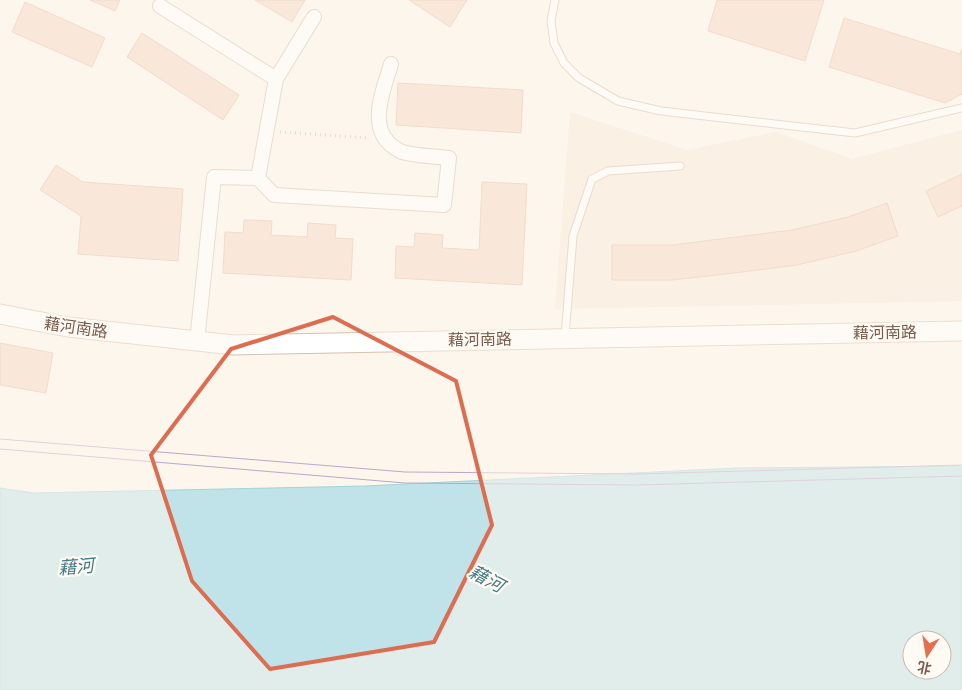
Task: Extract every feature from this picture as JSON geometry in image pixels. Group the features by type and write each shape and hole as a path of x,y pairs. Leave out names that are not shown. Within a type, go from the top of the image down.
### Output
{"main road":[{"name":"藉河南路","path":"0,314 68,327 234,345 962,331"}],"street":[{"path":"160,6 276,80"},
{"path":"258,178 276,80 314,17"},
{"path":"197,342 214,177 258,178 274,195 444,205 449,158 401,152 387,140 378,122 378,110 391,64"}],"lane":[{"path":"555,0 551,21 554,43 564,63 579,78 618,101 661,111 855,133 962,108"},
{"path":"565,338 573,236 592,179 608,171 680,166"}],"path":[{"path":"267,131 387,140"}],"highlighted area":[{"path":"333,317 456,381 492,525 434,642 270,669 192,581 151,455 231,349"}],"shaded area":[{"path":"570,112 687,150 776,132 852,159 962,130 962,301 555,309"}],"water":[{"name":"藉河","path":"962,466 962,690 0,690 0,488 34,493 365,486 737,468"}],"building":[{"path":"90,0 120,0 115,11"},
{"path":"255,0 305,0 292,22"},
{"path":"409,0 467,0 450,27"},
{"path":"717,0 824,0 805,61 708,31"},
{"path":"25,2 105,38 92,67 12,32"},
{"path":"844,18 960,54 962,49 962,94 945,103 829,67"},
{"path":"142,33 239,95 223,120 127,57"},
{"path":"398,83 523,90 521,133 396,125"},
{"path":"56,165 83,182 183,189 178,261 78,254 81,216 40,190"},
{"path":"962,174 962,206 938,217 926,191"},
{"path":"482,182 527,184 522,285 395,278 396,246 414,247 415,233 443,235 442,248 479,250"},
{"path":"887,203 898,236 856,251 797,265 734,273 672,280 612,280 612,245 672,245 792,230 848,217"},
{"path":"244,220 272,221 271,235 307,237 308,223 336,225 335,238 353,239 351,280 223,273 225,232 243,233"},
{"path":"0,343 53,353 46,393 0,385"}],"tram line":[{"path":"0,439 405,472 637,474 962,465"},
{"path":"0,449 405,483 637,485 962,476"}]}
